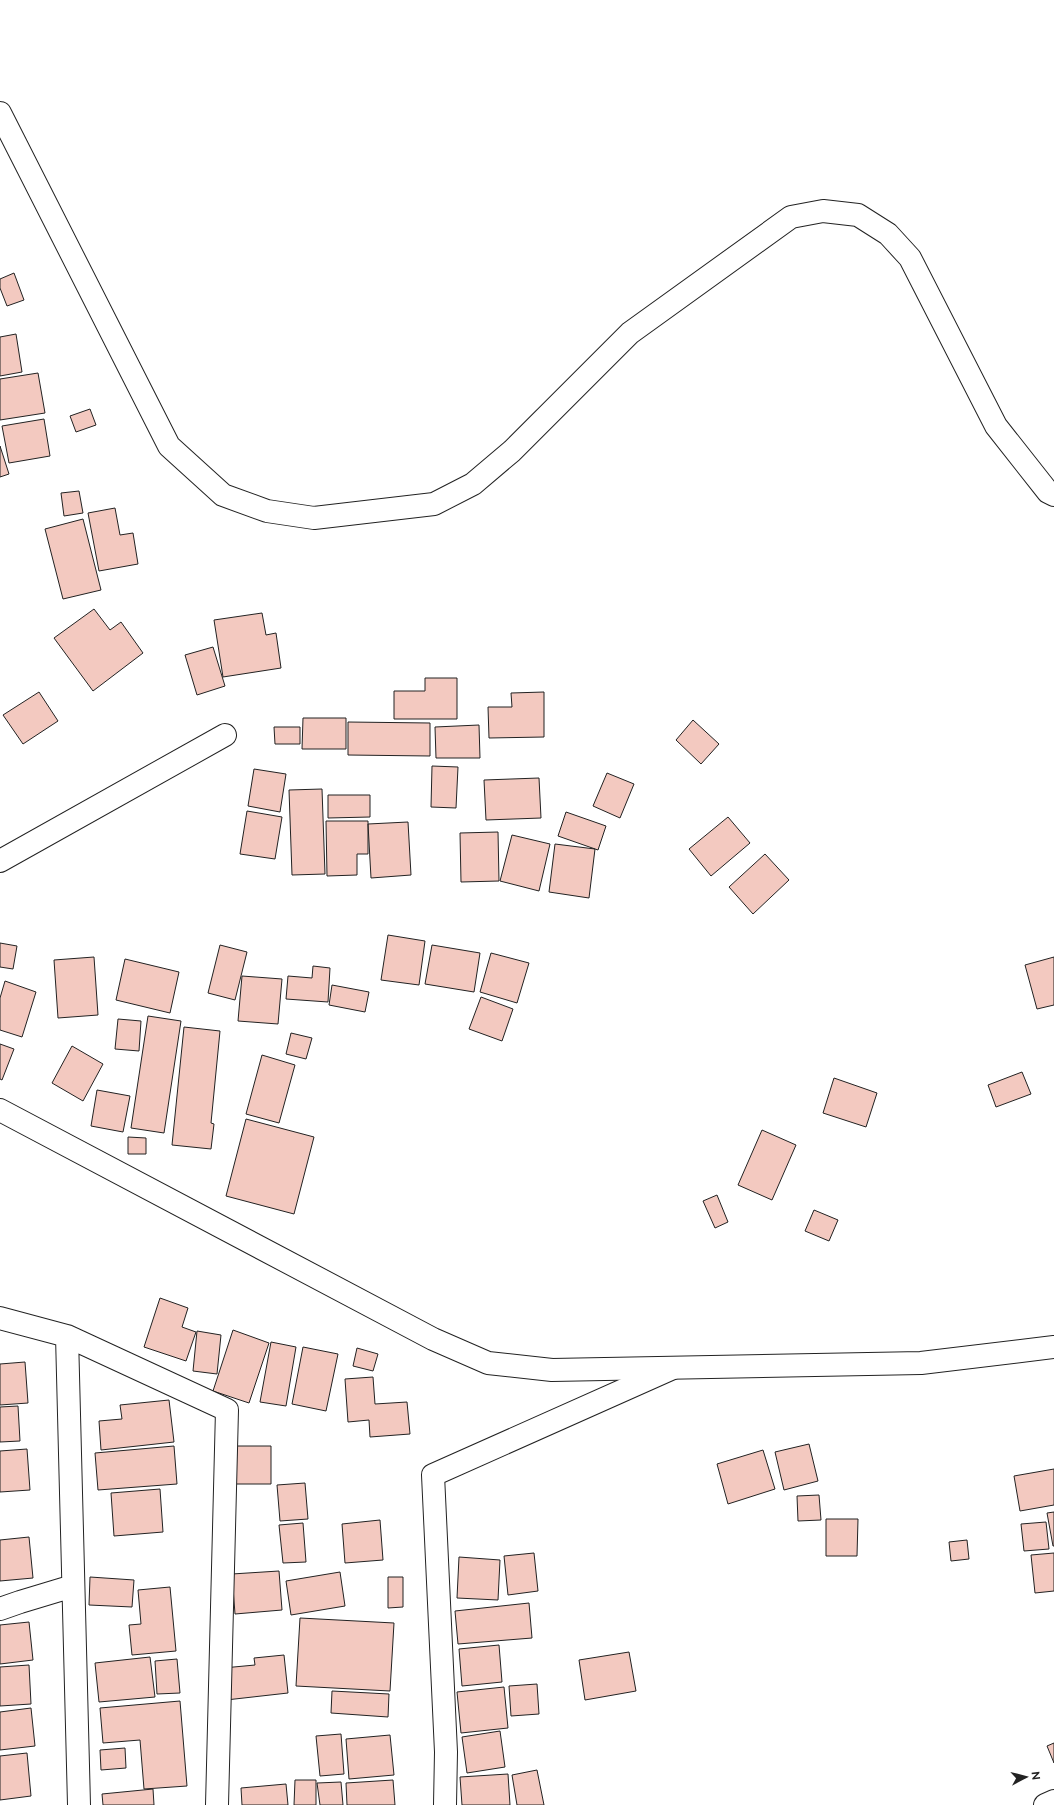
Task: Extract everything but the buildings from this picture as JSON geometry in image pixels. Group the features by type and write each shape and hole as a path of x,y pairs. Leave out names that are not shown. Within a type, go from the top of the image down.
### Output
{"street":[{"path":"0,113 169,446 222,495 267,511 314,518 434,504 473,484 512,451 630,333 791,216 823,211 858,215 888,234 910,258 996,426 1048,492 1054,495"},
{"path":"0,862 225,735"},
{"path":"0,1110 433,1339 488,1363 552,1370 921,1363 1054,1347"},
{"path":"0,1318 67,1336 227,1410 217,1805"},
{"path":"67,1336 79,1805"},
{"path":"445,1805 446,1752 433,1475 673,1368"},
{"path":"0,1609 73,1586"},
{"path":"1045,1805 1054,1801"}]}
